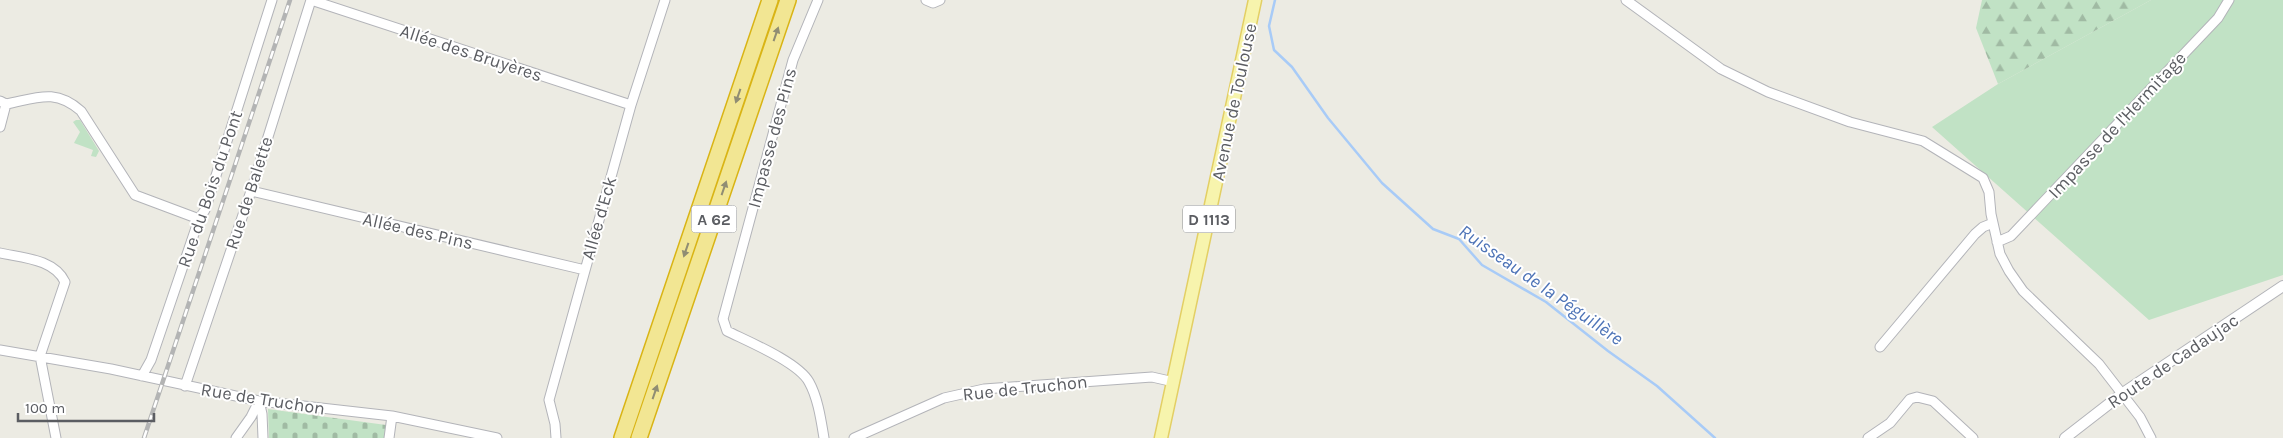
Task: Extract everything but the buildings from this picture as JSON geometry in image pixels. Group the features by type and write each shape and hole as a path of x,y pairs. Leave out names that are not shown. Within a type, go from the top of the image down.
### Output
{"highway":[{"name":"A 62","path":"622,438 770,0"},
{"name":"A 62","path":"640,438 788,0"}],"main road":[{"name":"Avenue de Toulouse","path":"1161,438 1255,0"}],"street":[{"name":"Rue du Bois du Pont","path":"142,376 151,360 199,219 205,210 272,0"},
{"name":"Allée des Bruyères","path":"311,0 631,105"},
{"name":"Rue de Balette","path":"185,386 251,192 311,0"},
{"name":"Allée d'Eck","path":"556,438 555,424 549,400 631,105 665,0"},
{"name":"Impasse des Pins","path":"818,0 794,60 723,320 727,331 786,360 809,380 820,414 824,438"},
{"path":"926,0 933,3 940,0"},
{"path":"1626,0 1721,69 1768,92 1850,122 1923,141 1983,178 1989,192 2000,254 2009,272 2022,291 2099,364 2123,393 2151,438"},
{"name":"Impasse de l'Hermitage","path":"1998,242 2011,236 2218,18 2229,0"},
{"path":"0,127 3,102 50,96 69,100 81,111 135,195 199,219"},
{"name":"Allée des Pins","path":"251,192 585,270"},
{"path":"1880,348 1975,234 1983,227 1993,223"},
{"path":"0,253 52,266 61,273 65,282 40,356 56,438"},
{"name":"Route de Cadaujac","path":"2065,438 2123,393 2283,286"},
{"name":"Rue de Truchon","path":"0,350 142,376 259,401 392,416 498,438"},
{"name":"Rue de Truchon","path":"854,438 944,398 984,389 1152,377 1174,382"},
{"path":"1868,438 1890,423 1910,399 1918,397 1933,401 1973,438"},
{"path":"236,438 251,418 259,401"},
{"path":"259,401 262,414 263,438"},
{"path":"389,438 392,416"}],"green space":[{"path":"1982,0 2151,0 1998,84 1976,28"},
{"path":"2151,0 2283,0 2283,275 2149,320 1932,127 1998,84"},
{"path":"80,120 99,151 96,157 91,156 93,150 74,143 80,132 73,122"},
{"path":"268,409 386,425 385,438 269,438"}],"waterway":[{"name":"Ruisseau de la Péguillère","path":"1275,0 1269,26 1274,50 1292,67 1328,118 1382,183 1433,229 1459,239 1482,265 1546,302 1608,351 1657,386 1715,438"}],"railway":[{"path":"144,438 290,0"}]}
